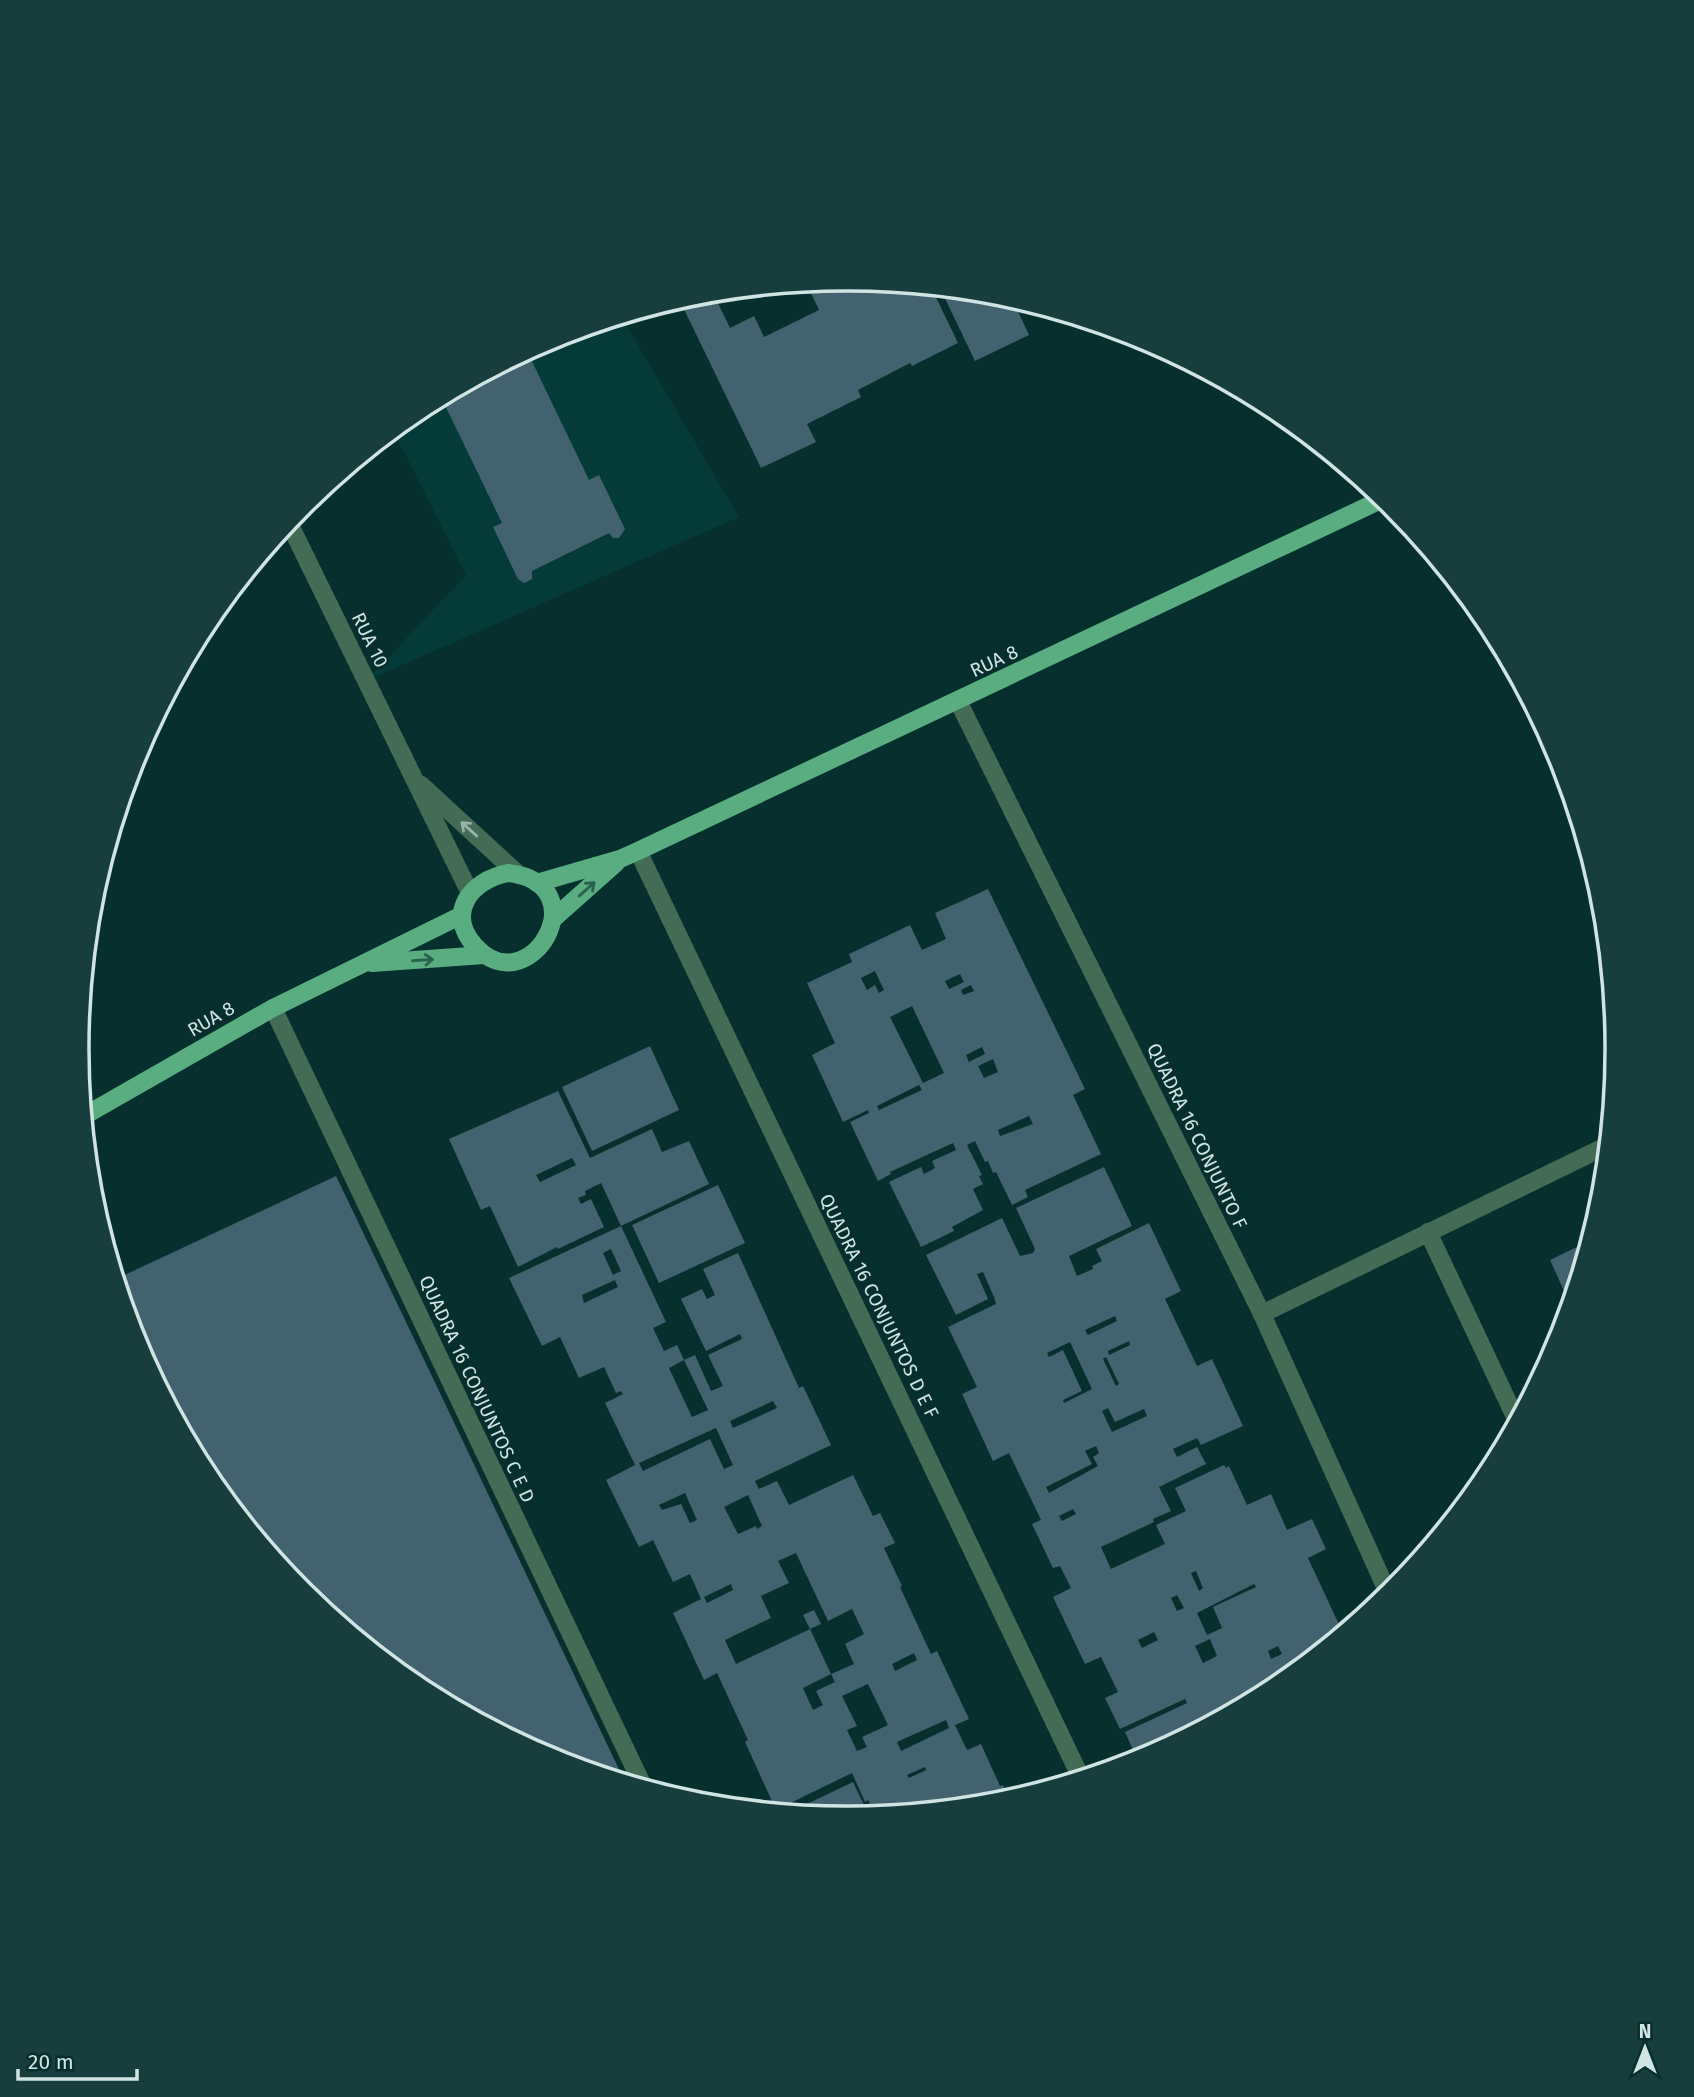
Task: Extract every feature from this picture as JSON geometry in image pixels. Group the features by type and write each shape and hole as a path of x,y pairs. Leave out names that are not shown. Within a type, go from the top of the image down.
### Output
{"main road":[{"name":"RUA 8","path":"537,883 620,859 638,851 1373,504"},
{"name":"RUA 8","path":"553,919 620,859"},
{"path":"508,873 537,883 549,898 553,919 549,937 536,952 520,960 507,962 484,955 468,938 462,915 470,893 494,876 508,873"},
{"name":"RUA 8","path":"92,1111 273,1008 462,915"},
{"name":"RUA 8","path":"362,964 484,955"}],"street":[{"name":"RUA 10","path":"293,532 470,893"},
{"name":"QUADRA 16 CONJUNTO F","path":"958,701 1262,1314 1384,1583"},
{"name":"RUA 10","path":"414,778 519,875"},
{"name":"QUADRA 16 CONJUNTOS D E F","path":"638,851 1077,1770"},
{"name":"QUADRA 16 CONJUNTOS C E D","path":"273,1008 638,1776"},
{"path":"1262,1314 1597,1150"},
{"path":"1428,1232 1512,1411"}],"shaded area":[{"path":"626,324 739,517 366,681 466,575 397,439 468,392 512,369 557,348"}],"building":[{"path":"810,292 897,292 935,296 958,343 912,366 910,363 858,390 861,397 807,424 816,442 761,468 684,309 717,302 730,328 754,316 764,337 819,310"},
{"path":"944,297 1018,311 1029,335 975,361"},
{"path":"531,360 589,480 599,475 625,529 619,538 613,538 609,533 532,571 532,579 524,583 518,579 493,527 502,523 445,406"},
{"path":"988,889 1085,1089 1073,1095 1101,1154 1025,1190 1028,1197 1012,1205 996,1172 993,1173 988,1161 985,1162 975,1141 967,1145 982,1175 979,1176 983,1184 973,1189 983,1210 952,1227 954,1231 921,1247 889,1182 921,1167 924,1174 935,1168 932,1161 956,1150 953,1143 890,1172 891,1174 878,1181 850,1122 869,1113 868,1110 843,1122 812,1055 835,1043 807,983 852,962 849,954 910,925 922,950 946,939 935,913","holes":["875,971 884,990 879,993 875,985 867,990 861,978","960,974 964,982 949,989 945,981","971,985 974,991 963,995 961,990","912,1006 944,1073 923,1083 890,1017","982,1047 985,1054 969,1062 966,1055","993,1059 998,1072 984,1078 978,1066","919,1085 922,1090 879,1110 877,1106","1029,1116 1033,1124 1000,1136 998,1130"]},
{"path":"650,1046 679,1110 592,1151 562,1087"},
{"path":"558,1091 590,1158 652,1129 662,1152 689,1141 709,1184 621,1226 601,1183 578,1198 581,1204 591,1199 604,1227 518,1267 490,1206 481,1210 449,1139","holes":["572,1158 576,1165 540,1182 536,1175"]},
{"path":"1104,1167 1132,1226 1069,1256 1077,1276 1093,1269 1092,1266 1102,1261 1096,1249 1149,1223 1181,1291 1165,1299 1197,1366 1212,1359 1243,1426 1201,1445 1197,1438 1173,1449 1177,1457 1197,1447 1206,1464 1159,1487 1171,1511 1101,1547 1111,1569 1165,1544 1156,1525 1186,1511 1175,1488 1224,1465 1226,1468 1229,1466 1247,1505 1271,1494 1287,1530 1312,1519 1326,1549 1308,1558 1339,1625 1268,1679 1226,1705 1133,1750 1125,1732 1187,1703 1185,1699 1120,1729 1105,1698 1118,1692 1101,1657 1085,1664 1053,1597 1071,1588 1060,1566 1053,1568 1032,1524 1041,1520 1009,1453 993,1461 962,1394 977,1387 948,1327 996,1304 994,1297 983,1272 977,1274 988,1299 956,1315 926,1255 1002,1218 1020,1256 1033,1253 1035,1249 1016,1208","holes":["1115,1316 1117,1321 1088,1335 1085,1330","1129,1341 1130,1345 1109,1355 1108,1351","1070,1342 1092,1389 1064,1403 1063,1400 1082,1391 1063,1350 1049,1357 1047,1353","1106,1357 1119,1384 1116,1386 1103,1359","1108,1408 1115,1422 1144,1409 1147,1416 1112,1432 1102,1411","1096,1446 1099,1453 1093,1457 1098,1466 1049,1493 1046,1487 1092,1464 1085,1451","1073,1509 1076,1514 1062,1521 1059,1516","1196,1571 1203,1588 1199,1591 1191,1573","1254,1584 1256,1587 1213,1607 1222,1628 1207,1635 1197,1613","1177,1595 1184,1608 1177,1611 1171,1598","1154,1632 1158,1640 1142,1648 1138,1640","1210,1639 1217,1656 1203,1663 1195,1646","1278,1646 1282,1654 1271,1659 1268,1651"]},
{"path":"336,1176 620,1771 557,1749 468,1705 386,1650 311,1584 246,1510 191,1427 167,1384 124,1275"},
{"path":"718,1185 745,1243 659,1283 632,1225"},
{"path":"621,1226 666,1322 653,1328 664,1351 677,1345 684,1360 695,1355 711,1391 723,1386 708,1355 742,1339 740,1334 706,1351 681,1299 702,1289 707,1299 715,1295 703,1269 738,1253 799,1388 803,1386 831,1445 755,1481 759,1489 777,1481 789,1505 853,1475 873,1516 880,1513 895,1543 884,1548 902,1586 900,1587 931,1654 937,1651 969,1719 955,1725 967,1750 981,1744 1000,1786 1003,1785 1005,1789 897,1805 804,1805 853,1782 864,1805 870,1803 868,1800 865,1802 852,1773 788,1804 773,1803 717,1673 704,1680 673,1613 701,1599 690,1574 673,1582 653,1540 639,1547 606,1480 635,1465 605,1403 623,1394 621,1391 616,1393 604,1367 579,1378 560,1337 542,1346 509,1278","holes":["611,1249 621,1271 613,1275 603,1253","615,1280 618,1287 584,1303 582,1295","684,1360 708,1410 692,1417 669,1368","773,1401 777,1408 733,1428 730,1421","716,1428 733,1465 724,1469 710,1439 643,1471 639,1463","685,1493 697,1520 690,1523 681,1504 662,1510 659,1505","748,1495 762,1526 738,1534 724,1507","796,1553 828,1621 852,1609 864,1634 845,1644 854,1664 831,1674 810,1629 736,1664 725,1640 771,1618 761,1596 789,1583 778,1561","731,1584 733,1590 707,1603 704,1597","914,1653 917,1660 895,1671 892,1664","831,1674 835,1682 816,1691 823,1705 813,1710 803,1688","868,1684 888,1725 862,1737 867,1747 857,1751 847,1730 857,1726 842,1696","946,1720 949,1728 901,1751 897,1742","925,1767 926,1770 909,1778 907,1775"]},
{"path":"1579,1246 1565,1293 1550,1260"},
{"path":"814,1610 821,1624 810,1629 803,1615"}]}
